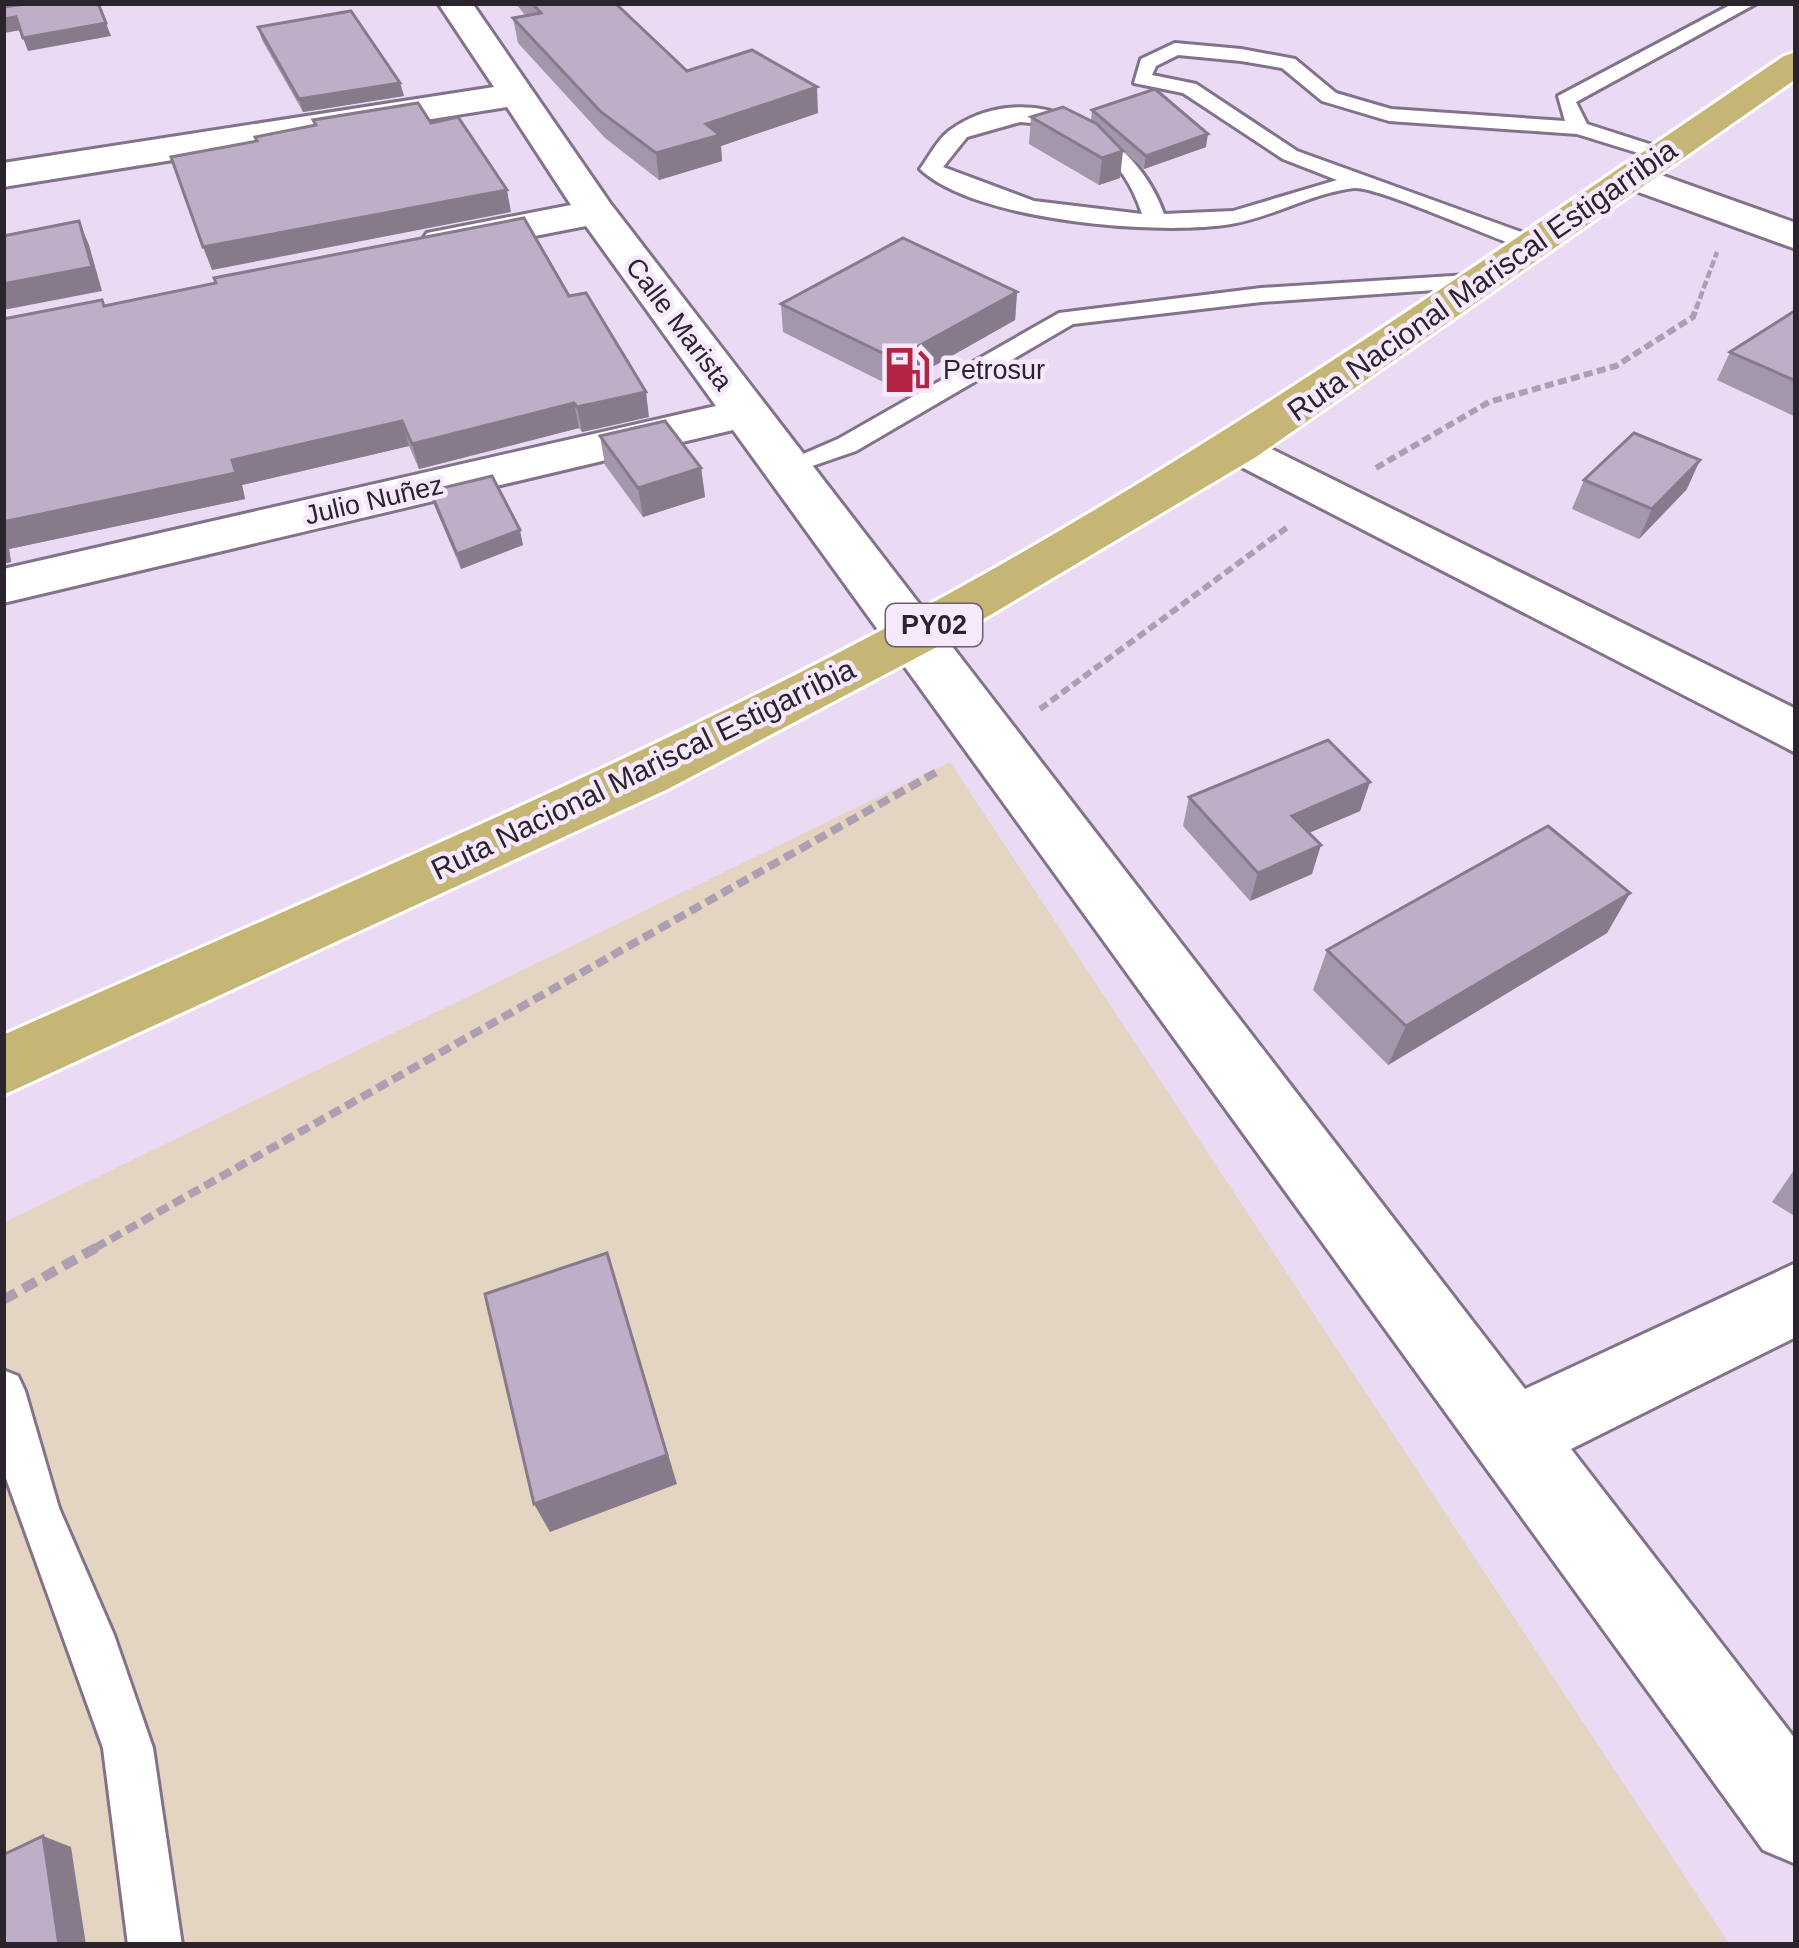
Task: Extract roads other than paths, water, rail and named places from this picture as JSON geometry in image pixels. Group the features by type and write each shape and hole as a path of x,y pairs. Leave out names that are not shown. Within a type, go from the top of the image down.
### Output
{"main road":[{"name":"Ruta Nacional Mariscal Estigarribia","path":"3,1066 647,774 916,635 1239,447 1796,63"}],"street":[{"name":"Calle Marista","path":"455,3 596,212 1515,1435 1796,1817"},
{"path":"3,173 512,87"},
{"path":"1648,166 1796,237"},
{"path":"413,248 596,212"},
{"name":"Julio Nuñez","path":"3,586 745,413"},
{"path":"1239,447 1796,733"},
{"path":"1515,1435 1796,1298"}],"lane":[{"path":"1579,128 1565,100 1748,3"},
{"path":"1535,245 1290,155 1190,88 1141,79 1148,63 1175,49 1288,63 1329,98 1389,115 1579,128 1648,166"},
{"path":"1154,217 1138,170 1078,123 1034,111 958,133 931,169 973,194 1087,215 1154,217 1222,219 1360,180"},
{"path":"786,466 847,445 1067,319 1262,295 1484,281"},
{"path":"3,1391 38,1510 90,1635 128,1748 155,1945"}],"place":[{"name":"Petrosur","path":"907,370"}]}
